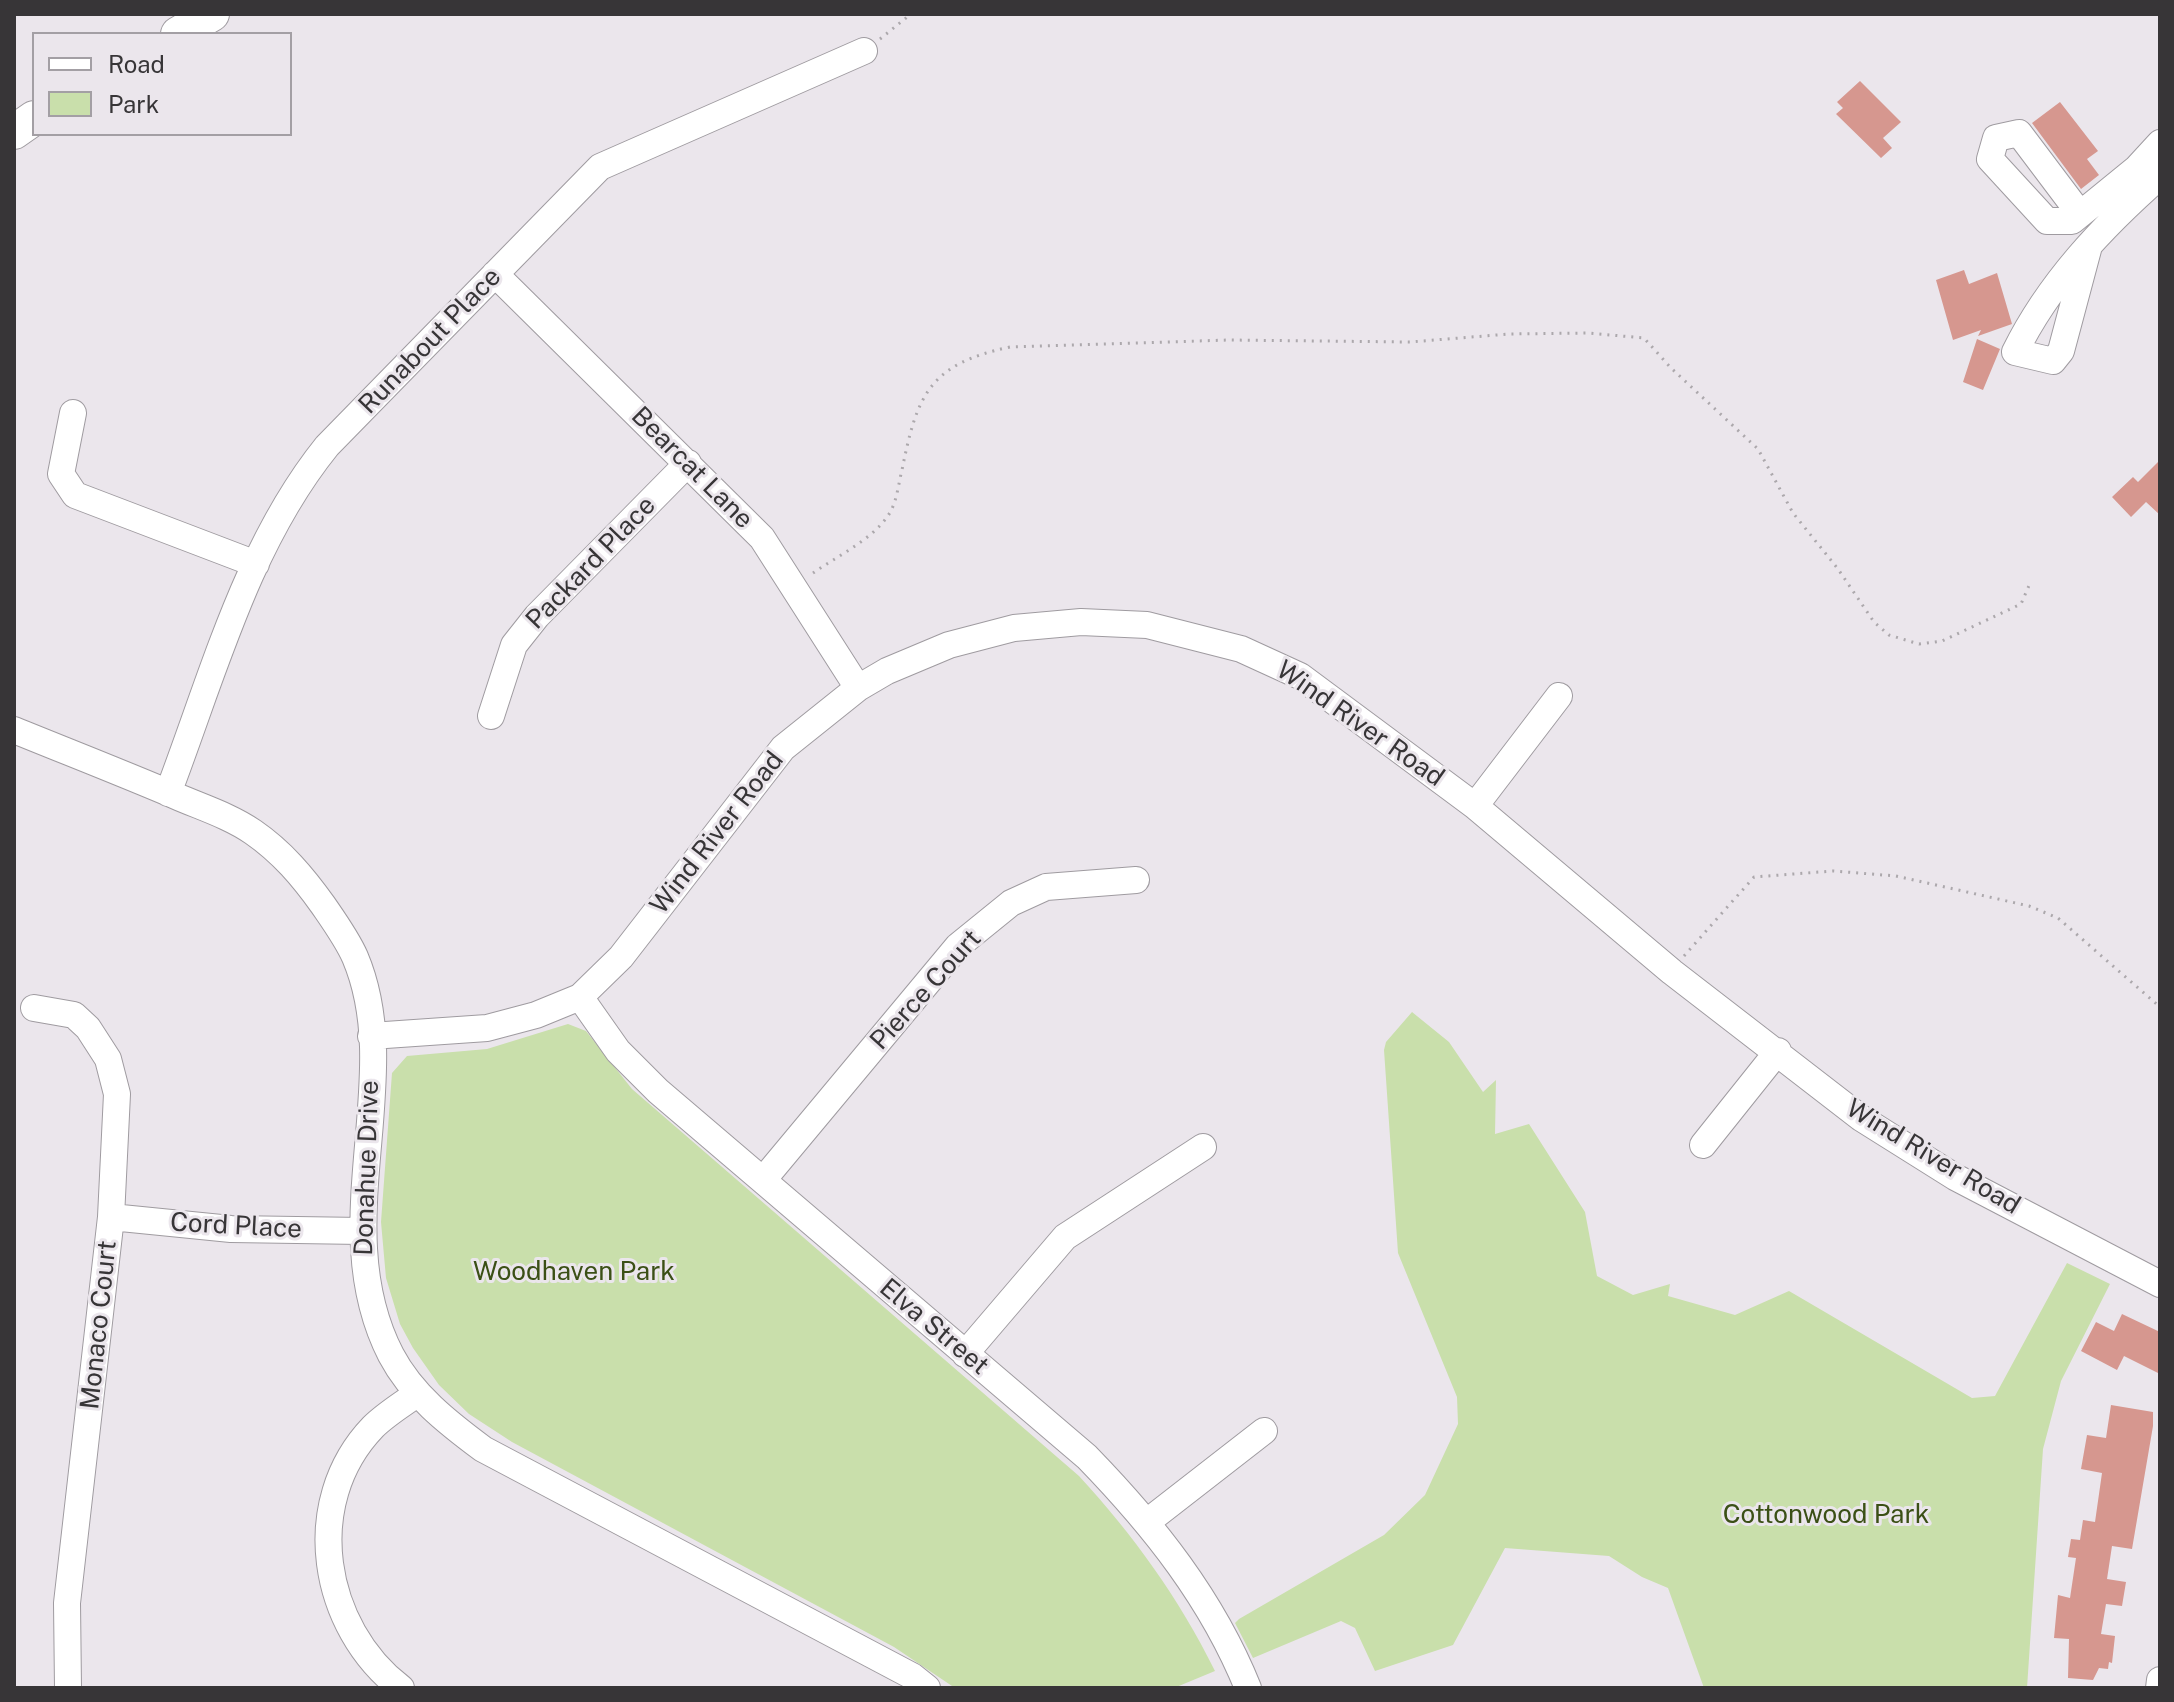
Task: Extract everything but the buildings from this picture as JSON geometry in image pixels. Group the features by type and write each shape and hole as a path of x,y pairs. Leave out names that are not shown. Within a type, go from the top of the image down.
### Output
{"main road":[{"path":"181,32 212,14"},
{"path":"14,132 32,119"}],"street":[{"name":"Runabout Place","path":"168,793 269,530 295,486 327,446 600,167 864,51"},
{"path":"2080,214 2137,168 2160,143"},
{"path":"2089,246 2113,217 2160,176"},
{"name":"Bearcat Lane","path":"495,274 762,538 858,688"},
{"path":"73,413 61,474 75,495 256,564"},
{"name":"Packard Place","path":"491,716 514,645 537,616 688,463"},
{"name":"Wind River Road","path":"371,1036 487,1028 536,1015 580,997 621,957 783,748 858,688 938,649 1014,628 1081,622 1178,631 1241,649 1300,676 1475,806 1672,972 1861,1118 1955,1177 2160,1284"},
{"path":"1475,806 1559,696"},
{"name":"Donahue Drive","path":"14,730 252,831 302,874 355,957 371,1036 362,1231 364,1268 373,1310 391,1356 418,1393 449,1423 483,1449 912,1676 927,1688"},
{"name":"Pierce Court","path":"763,1180 958,946 1011,903 1046,887 1136,880"},
{"name":"Elva Street","path":"580,997 618,1051 648,1081 1076,1447 1147,1522 1212,1613 1248,1688"},
{"name":"Monaco Court","path":"34,1008 74,1015 108,1059 117,1094 111,1217 67,1603 68,1688"},
{"path":"1703,1145 1778,1051"},
{"path":"965,1354 1065,1237 1203,1147"},
{"name":"Cord Place","path":"111,1217 231,1229 362,1231"},
{"path":"401,1688 375,1669 341,1614 330,1572 329,1529 347,1467 373,1427 418,1393"},
{"path":"1147,1522 1264,1431"},
{"path":"2159,1688 2160,1680"}],"path":[{"path":"864,51 911,14"},
{"path":"794,587 888,517 895,502 913,418 919,404 935,382 979,353 1026,347 1229,340 1410,342 1509,334 1588,333 1644,338 1671,368 1758,449 1793,513 1838,569 1874,622 1889,635 1919,644 1942,641 2021,604 2031,581"},
{"path":"1672,972 1720,912 1754,877 1833,871 1896,876 2029,906 2058,918 2160,1007"}],"green space":[{"name":"Cottonwood Park","path":"1412,1012 1449,1042 1483,1092 1496,1080 1495,1134 1529,1124 1585,1212 1597,1276 1633,1295 1670,1284 1668,1296 1735,1315 1789,1291 1972,1398 1995,1396 2067,1263 2110,1284 2061,1381 2043,1449 2027,1688 1704,1688 1668,1588 1642,1577 1609,1556 1505,1548 1453,1645 1375,1671 1355,1628 1341,1621 1253,1658 1235,1623 1384,1535 1425,1495 1458,1424 1457,1397 1398,1253 1384,1050 1386,1042"},
{"name":"Woodhaven Park","path":"568,1024 586,1031 632,1089 1079,1476 1154,1569 1215,1671 1174,1688 955,1688 894,1647 512,1442 469,1414 439,1385 400,1324 386,1278 381,1222 392,1073 407,1056 487,1049"}]}
